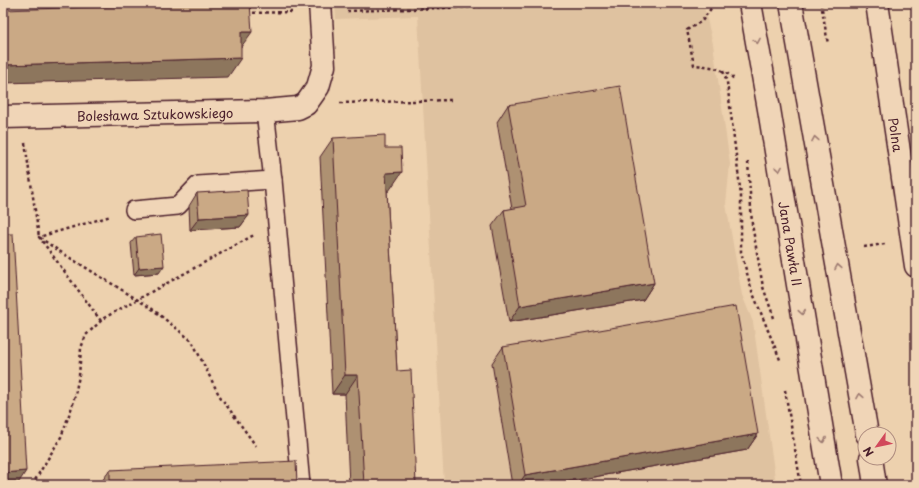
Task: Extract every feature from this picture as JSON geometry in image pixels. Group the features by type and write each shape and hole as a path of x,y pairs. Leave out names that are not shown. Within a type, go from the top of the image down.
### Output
{"street":[{"name":"Jana Pawła II","path":"750,3 831,485"},
{"path":"791,3 866,426"},
{"name":"Polna","path":"876,3 916,266"},
{"path":"306,104 318,88 324,66 320,7"},
{"name":"Bolesława Sztukowskiego","path":"12,117 265,111 298,108 306,104"},
{"path":"872,466 875,485"}],"lane":[{"path":"265,111 302,485"},
{"path":"134,210 178,206 198,185 273,180"}],"path":[{"path":"106,3 126,9"},
{"path":"242,13 320,7 472,7 513,3"},
{"path":"711,3 712,7 702,21 687,30 694,65 710,66 730,75 736,81"},
{"path":"914,3 916,19"},
{"path":"723,71 727,82 741,196 741,252 752,291 781,359 782,367"},
{"path":"306,104 451,100"},
{"path":"12,117 39,237 100,321"},
{"path":"748,156 752,224 763,287 775,322"},
{"path":"39,237 134,210"},
{"path":"32,485 61,437 73,404 79,376 82,348 86,335 100,321 277,222"},
{"path":"39,237 59,251 152,308 192,341 219,395 256,446"},
{"path":"784,383 800,485"}],"shaded area":[{"path":"335,3 703,3 713,44 730,164 726,204 742,295 753,322 776,485 444,485 418,16 336,19"}],"building":[{"path":"250,3 252,32 241,32 241,58 3,65 3,10"},
{"path":"620,86 654,283 520,306 504,210 526,206 508,105"},
{"path":"385,135 385,148 401,148 402,172 386,173 397,371 411,370 416,485 364,485 358,375 345,375 333,138"},
{"path":"247,190 249,215 199,218 197,193"},
{"path":"3,234 13,234 26,471 3,473"},
{"path":"161,234 164,266 139,268 136,237"},
{"path":"736,306 758,434 525,475 503,347"},
{"path":"296,461 297,485 110,485 110,470"}]}
